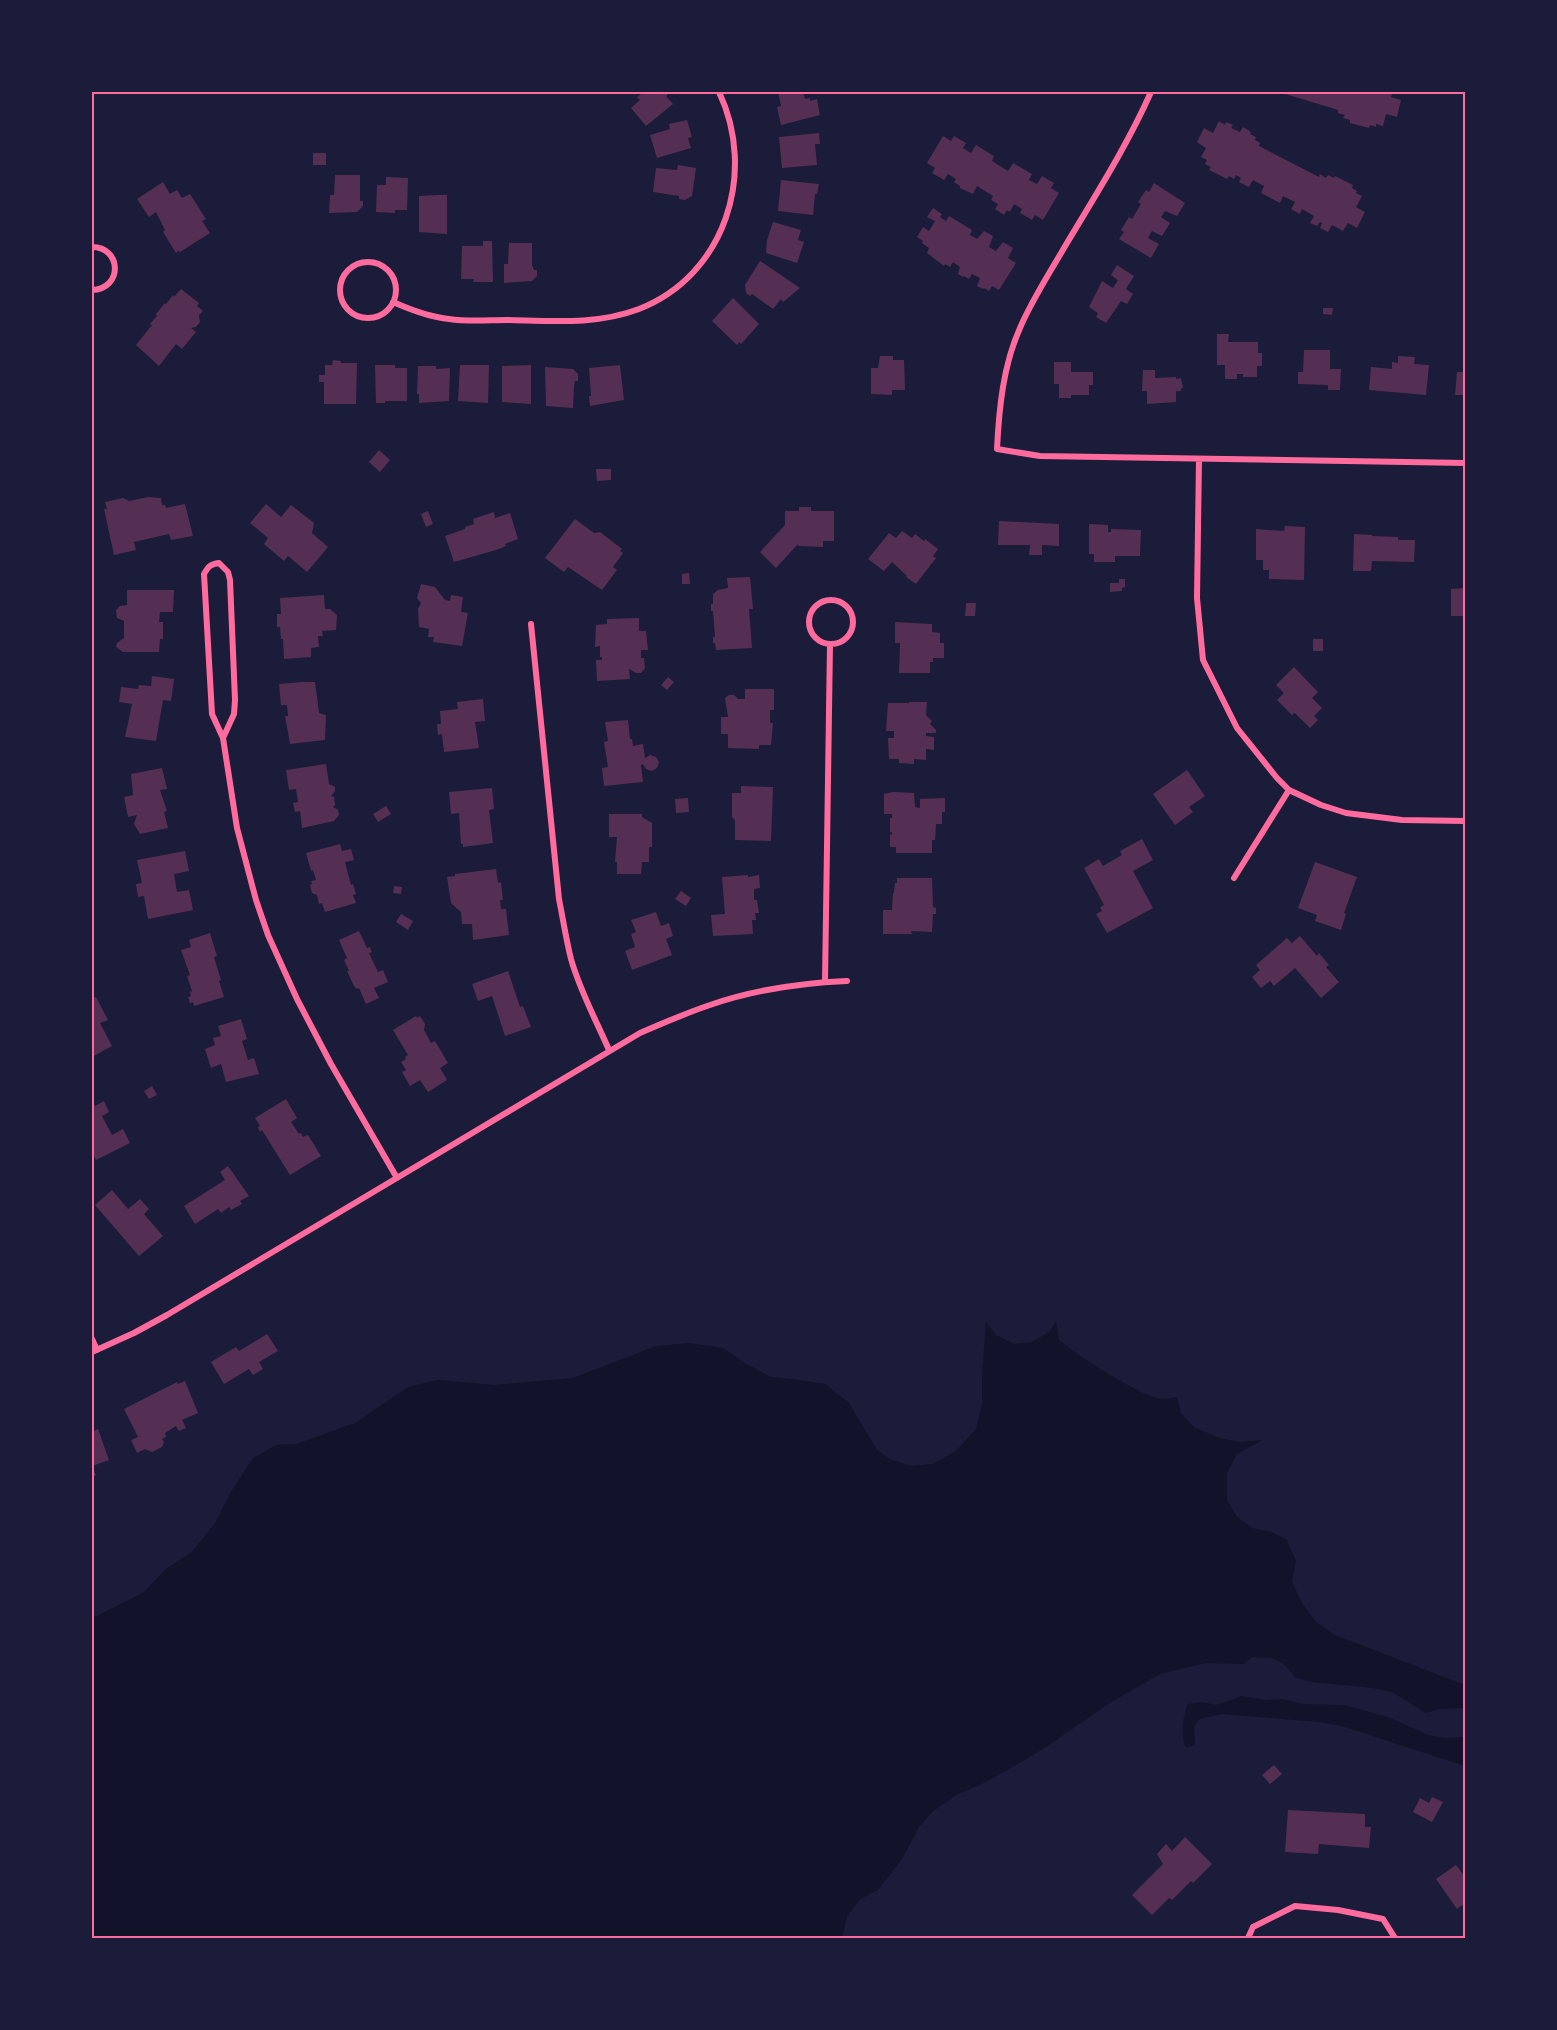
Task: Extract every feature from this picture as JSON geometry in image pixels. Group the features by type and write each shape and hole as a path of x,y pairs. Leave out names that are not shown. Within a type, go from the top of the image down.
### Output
{"street":[{"path":"393,302 427,315 451,320 569,321 596,320 619,315 641,308 665,295 685,280 703,261 719,235 729,211 735,185 734,137 728,111 719,92"},
{"path":"1151,92 1120,154 1049,273 1020,328 1006,370 998,422 997,449 1040,456 1466,463"},
{"path":"92,247 109,253 115,265 112,279 107,285 101,289 92,290"},
{"path":"363,262 380,265 388,270 396,285 393,302 380,315 371,318 355,315 348,310 341,297 341,281 344,274 356,264 363,262"},
{"path":"1199,459 1197,598 1203,660 1237,728 1289,790 1321,805 1346,813 1371,816 1466,821"},
{"path":"223,738 234,714 235,700 230,580 228,572 219,563 212,564 204,574 212,714 223,738 237,828 256,900 268,935 314,1030 397,1178"},
{"path":"834,600 847,607 853,620 852,627 844,639 830,644 817,639 812,634 809,620 814,607 820,602 834,600"},
{"path":"531,624 558,890 565,929 571,960 609,1050"},
{"path":"825,982 830,644"},
{"path":"1234,878 1289,790"},
{"path":"92,1339 94,1351 167,1315 640,1033 710,1005 746,995 825,982 847,981"},
{"path":"1248,1938 1253,1927 1295,1906 1338,1910 1383,1919 1395,1938"}],"shaded area":[{"path":"1056,1321 1059,1340 1094,1365 1152,1397 1162,1399 1177,1397 1181,1413 1194,1427 1219,1438 1240,1442 1262,1440 1237,1454 1227,1473 1227,1500 1237,1517 1252,1528 1271,1532 1286,1539 1296,1561 1292,1582 1302,1603 1316,1622 1335,1635 1465,1685 1465,1708 1440,1709 1426,1713 1392,1692 1310,1682 1295,1677 1284,1664 1272,1658 1252,1657 1244,1664 1206,1663 1160,1674 1108,1704 1020,1763 956,1795 932,1812 919,1827 902,1859 878,1890 860,1899 847,1917 842,1938 92,1938 92,1618 143,1593 166,1569 192,1552 215,1523 232,1490 253,1458 276,1445 296,1444 355,1423 408,1387 438,1380 494,1385 573,1378 656,1346 689,1343 723,1348 771,1377 825,1384 849,1403 877,1450 890,1459 910,1466 933,1464 956,1451 976,1429 982,1404 986,1322 996,1335 1014,1344 1032,1342 1049,1332"},
{"path":"1242,1696 1265,1700 1282,1699 1303,1704 1344,1705 1388,1717 1428,1735 1445,1738 1465,1737 1465,1766 1342,1726 1222,1714 1200,1719 1194,1726 1195,1745 1186,1748 1183,1726 1188,1704 1202,1702 1216,1705"}],"building":[{"path":"644,92 668,92 666,96 673,104 646,126 631,108 640,100 637,97"},
{"path":"778,92 803,92 805,99 810,98 810,101 817,99 820,115 781,125 777,107 781,106"},
{"path":"1279,92 1393,92 1391,97 1401,100 1397,117 1386,114 1383,126 1376,124 1376,127 1370,125 1369,128 1350,123 1350,120 1343,118 1345,115 1338,113 1338,110"},
{"path":"687,120 692,137 688,138 691,148 657,158 650,135 670,129 669,124"},
{"path":"1219,121 1225,125 1226,122 1233,125 1231,128 1240,132 1243,127 1256,137 1255,140 1260,143 1259,146 1319,177 1320,174 1326,178 1328,175 1334,178 1335,176 1353,185 1352,188 1357,191 1356,193 1362,196 1356,207 1365,212 1357,228 1348,223 1343,231 1332,225 1328,232 1320,228 1322,223 1320,222 1317,226 1310,223 1314,216 1302,209 1300,214 1291,209 1295,202 1283,196 1280,203 1261,193 1264,186 1253,180 1249,187 1239,182 1241,178 1236,175 1234,179 1229,176 1227,179 1209,170 1211,167 1205,164 1207,160 1201,157 1206,148 1197,142 1204,128 1213,133"},
{"path":"819,133 820,144 815,144 817,165 782,168 779,137"},
{"path":"943,136 951,141 954,136 966,143 963,148 971,153 976,145 994,156 992,161 1008,171 1013,163 1032,174 1029,180 1037,184 1042,176 1054,183 1051,188 1059,193 1043,220 1035,215 1032,220 1020,213 1022,209 1014,204 1010,212 1007,210 1004,215 995,209 998,204 991,200 993,196 977,186 973,194 960,188 954,182 956,179 948,174 944,180 932,173 935,168 927,163"},
{"path":"313,153 326,153 326,165 313,165"},
{"path":"678,165 696,168 692,196 685,200 679,199 679,196 653,192 656,168 677,170"},
{"path":"335,175 360,175 360,201 363,201 363,206 357,212 329,213 330,195 334,195"},
{"path":"386,177 408,178 407,210 395,210 395,213 376,212 377,185 386,185"},
{"path":"781,180 819,184 817,194 815,194 813,215 778,211"},
{"path":"163,182 170,194 177,190 182,198 190,194 206,219 202,221 210,233 176,253 163,232 165,230 156,212 149,217 137,199"},
{"path":"1154,183 1185,203 1177,216 1165,211 1161,217 1170,223 1162,236 1152,231 1148,238 1159,244 1151,258 1119,239 1124,232 1121,230 1129,217 1132,219 1141,204 1138,202 1146,190 1149,192"},
{"path":"447,195 447,234 419,232 419,196"},
{"path":"933,208 942,214 940,217 946,221 949,216 972,230 970,235 977,239 984,231 993,236 989,247 996,251 1003,242 1013,248 1008,258 1016,263 999,290 992,286 989,291 977,286 980,278 972,274 969,279 963,277 958,274 960,267 953,262 950,267 945,264 944,266 927,253 929,248 917,237 923,227 929,231 935,221 927,217"},
{"path":"773,222 801,230 798,240 804,242 797,263 766,253 767,240"},
{"path":"483,241 492,241 493,282 473,282 474,279 461,279 462,246 483,246"},
{"path":"509,243 532,243 532,265 534,270 537,270 537,276 532,281 504,283 504,264 508,264"},
{"path":"760,261 800,288 783,302 781,299 773,309 752,294 750,296 746,293 745,285"},
{"path":"1117,265 1134,276 1126,289 1133,294 1127,304 1121,301 1106,323 1096,317 1098,313 1089,307 1102,281 1113,288 1118,280 1111,275"},
{"path":"181,289 199,303 197,306 203,311 199,315 200,322 196,327 191,328 196,332 182,349 176,344 159,366 136,345 152,325 150,324 157,316 156,314"},
{"path":"733,298 759,324 741,344 739,342 737,345 712,321"},
{"path":"1323,308 1333,308 1332,315 1323,314"},
{"path":"1217,334 1229,334 1228,342 1258,342 1258,353 1262,353 1262,366 1257,366 1257,377 1243,377 1243,374 1237,374 1237,379 1225,379 1225,365 1217,365"},
{"path":"1304,350 1330,350 1330,369 1341,369 1340,390 1328,390 1328,385 1298,384 1298,372 1303,372"},
{"path":"880,356 893,356 893,360 904,360 905,390 892,390 892,395 871,394 871,368 878,368"},
{"path":"1398,356 1415,357 1414,364 1429,365 1426,395 1369,390 1371,367 1392,369 1392,362 1398,363"},
{"path":"333,360 341,361 341,363 357,363 356,404 324,404 324,382 319,382 319,375 325,375 325,365 332,365"},
{"path":"1054,362 1071,362 1071,372 1093,372 1093,385 1089,385 1089,395 1059,398 1059,384 1054,384"},
{"path":"375,365 395,365 395,368 407,368 407,401 376,403"},
{"path":"460,365 489,365 488,403 458,401"},
{"path":"531,365 531,404 502,402 502,366"},
{"path":"620,365 624,400 590,406 589,368"},
{"path":"418,366 436,366 436,369 450,368 449,401 419,403"},
{"path":"545,367 573,369 578,374 578,381 575,381 574,386 573,408 546,406"},
{"path":"1143,370 1155,370 1155,378 1181,378 1183,388 1181,391 1176,391 1176,402 1147,404 1147,391 1142,391"},
{"path":"1457,372 1466,372 1466,395 1455,395"},
{"path":"379,450 390,460 380,472 369,462"},
{"path":"596,469 611,469 611,480 597,481"},
{"path":"148,497 161,498 162,505 166,508 185,504 193,536 171,540 169,534 134,542 136,550 114,555 104,509 107,509 105,502 123,498 129,501"},
{"path":"266,504 281,517 291,505 314,523 312,533 328,547 307,572 288,556 284,561 264,544 268,538 250,523"},
{"path":"799,507 811,507 811,511 834,511 834,541 823,541 823,547 798,546 798,544 776,568 760,552 785,525 785,511 799,511"},
{"path":"428,511 433,524 426,527 421,514"},
{"path":"494,512 495,518 510,513 518,539 496,550 454,562 445,536 474,524 473,519"},
{"path":"575,519 594,533 600,532 622,549 620,551 623,553 613,567 617,570 602,590 568,567 564,572 545,558"},
{"path":"999,521 1059,524 1059,546 1042,545 1042,555 1029,555 1030,545 998,545"},
{"path":"1089,524 1108,525 1108,532 1111,532 1111,529 1141,530 1140,556 1115,556 1115,562 1094,562 1094,554 1089,554"},
{"path":"1285,526 1305,527 1304,580 1269,579 1269,570 1263,570 1263,560 1256,560 1256,529 1284,531"},
{"path":"902,531 912,538 915,534 924,541 925,539 938,549 933,556 936,558 916,584 892,562 884,571 868,559 889,533 896,538"},
{"path":"1354,534 1415,540 1414,562 1372,561 1371,571 1353,571"},
{"path":"689,573 690,584 682,584 682,574"},
{"path":"750,577 753,609 749,609 752,648 716,650 715,643 713,643 713,637 715,637 713,611 711,611 713,594 718,590 728,588 727,578"},
{"path":"1119,579 1125,579 1125,587 1122,591 1110,592 1110,583 1119,583"},
{"path":"421,584 435,587 445,600 450,601 451,595 463,597 461,612 468,613 462,646 433,642 434,637 428,637 429,629 419,627 418,609 421,603 417,598"},
{"path":"1466,588 1466,616 1451,616 1451,589"},
{"path":"127,590 174,590 173,612 160,612 159,622 163,622 163,639 160,639 159,652 123,652 116,647 117,643 124,638 124,621 117,618 116,610 120,606 127,605"},
{"path":"324,595 325,609 330,609 337,615 336,630 322,631 323,636 318,636 319,647 311,648 311,657 284,659 283,639 281,639 280,627 277,627 277,614 281,614 280,598"},
{"path":"966,603 976,603 975,616 965,616"},
{"path":"639,618 639,631 646,631 648,650 641,650 645,668 641,673 629,669 630,679 597,681 596,660 602,660 602,657 600,657 600,646 595,647 596,625 607,624 607,619"},
{"path":"895,622 932,624 932,632 940,633 940,643 944,643 944,658 933,658 933,662 930,662 930,673 899,673 900,643 895,643"},
{"path":"1313,639 1323,639 1323,651 1313,651"},
{"path":"1294,667 1318,692 1312,698 1322,708 1314,716 1318,720 1310,728 1277,700 1284,693 1276,685"},
{"path":"152,676 174,679 171,701 163,700 156,741 125,737 132,704 119,702 121,687 138,689 139,685 151,686"},
{"path":"668,677 674,682 667,690 661,685"},
{"path":"315,682 319,713 326,715 325,740 290,744 285,716 288,716 287,705 281,705 279,684"},
{"path":"745,689 774,689 774,710 770,710 770,723 773,723 771,745 759,745 759,749 728,748 728,734 721,734 721,717 728,717 725,698 734,695 738,699 745,699"},
{"path":"483,699 485,721 475,722 479,748 444,752 442,734 438,735 437,724 441,724 440,711 458,709 457,702"},
{"path":"927,702 926,715 936,730 936,733 926,733 926,736 934,737 934,750 926,749 926,760 914,759 914,764 899,763 899,759 889,759 888,738 894,738 894,731 886,731 888,703"},
{"path":"628,720 633,746 643,744 645,758 650,755 656,757 659,762 657,768 652,771 646,769 643,764 641,765 643,782 604,786 602,768 608,767 604,742 608,741 605,722"},
{"path":"326,764 329,784 335,787 331,796 334,797 333,807 338,810 339,815 334,821 302,828 300,811 295,812 293,803 298,802 296,789 289,790 286,770"},
{"path":"162,768 167,789 160,790 167,811 164,812 168,828 140,834 134,824 137,815 128,817 124,797 133,795 131,774"},
{"path":"1187,770 1205,796 1189,807 1193,812 1175,825 1153,794"},
{"path":"741,786 773,787 771,841 735,840 732,793 741,793"},
{"path":"492,788 494,809 489,810 493,843 463,847 459,813 451,814 449,792"},
{"path":"914,793 915,807 920,808 920,799 945,798 945,812 942,812 942,824 936,824 932,853 896,853 896,847 890,847 892,814 884,814 884,794"},
{"path":"688,798 689,812 676,813 675,799"},
{"path":"386,806 391,814 378,822 373,814"},
{"path":"609,814 642,814 642,817 652,823 652,847 649,847 649,862 642,862 641,874 617,874 617,862 615,862 617,837 609,837"},
{"path":"1142,839 1153,860 1133,871 1153,908 1107,933 1096,914 1102,911 1100,907 1104,905 1084,868 1099,859 1103,866 1122,855 1120,851"},
{"path":"340,844 342,851 351,849 354,860 345,862 351,885 353,884 356,894 353,895 356,903 325,912 322,903 319,904 317,895 312,893 311,881 316,880 306,853"},
{"path":"185,851 189,871 174,874 177,892 189,890 193,910 148,919 144,896 138,897 136,884 142,883 137,860"},
{"path":"1315,862 1357,877 1344,913 1346,914 1341,930 1315,921 1317,915 1298,908"},
{"path":"496,869 498,883 501,882 503,900 500,900 501,909 506,909 509,935 473,940 472,924 462,924 461,912 451,903 447,877"},
{"path":"748,875 748,877 759,875 760,888 754,889 754,900 757,900 759,913 755,913 756,920 752,920 753,934 713,936 711,915 725,914 722,877"},
{"path":"897,878 932,878 933,907 936,908 936,914 933,914 932,932 911,931 912,934 883,934 883,910 892,910"},
{"path":"394,886 402,887 401,894 393,893"},
{"path":"681,891 691,898 686,906 675,899"},
{"path":"656,912 661,926 669,923 673,936 666,939 672,955 632,970 625,951 635,947 631,934 636,932 631,920"},
{"path":"401,914 413,921 408,930 396,922"},
{"path":"359,931 367,948 370,947 372,952 369,953 378,972 383,970 388,982 374,988 379,998 366,1004 359,988 354,986 347,971 349,971 344,960 347,958 339,940"},
{"path":"210,933 217,956 214,957 224,997 194,1006 188,997 191,996 192,991 187,976 190,975 181,950 191,947 189,940"},
{"path":"1300,936 1317,956 1319,953 1329,965 1326,967 1339,982 1321,998 1295,968 1274,986 1270,981 1261,988 1252,977 1260,970 1256,965 1287,938 1292,943"},
{"path":"508,971 520,1007 523,1006 531,1027 505,1036 492,996 478,1001 472,984"},
{"path":"96,997 108,1020 100,1023 112,1046 92,1057 92,999"},
{"path":"416,1016 417,1018 420,1016 431,1043 435,1041 448,1063 440,1068 447,1080 428,1092 420,1080 410,1086 402,1072 406,1070 401,1062 408,1055 393,1030"},
{"path":"241,1019 247,1039 242,1041 248,1060 254,1058 259,1074 226,1082 221,1064 211,1068 205,1049 215,1045 213,1038 221,1036 218,1026"},
{"path":"152,1086 157,1095 149,1099 144,1091"},
{"path":"92,1099 95,1106 104,1101 109,1112 102,1116 112,1135 123,1129 130,1143 96,1160 92,1152"},
{"path":"286,1099 297,1118 291,1122 299,1134 301,1133 303,1137 308,1135 321,1156 290,1175 262,1130 260,1132 258,1127 260,1126 255,1118"},
{"path":"228,1166 249,1196 240,1201 242,1204 231,1210 229,1207 221,1213 218,1209 195,1224 184,1206 225,1180 220,1172"},
{"path":"112,1190 128,1209 140,1199 149,1209 144,1214 163,1236 139,1256 95,1205"},
{"path":"267,1334 278,1351 259,1362 263,1369 253,1375 249,1369 224,1384 211,1362 236,1347 239,1351"},
{"path":"185,1381 198,1413 182,1420 186,1428 179,1431 176,1426 165,1433 166,1437 162,1439 164,1442 162,1447 152,1452 145,1449 137,1453 131,1440 138,1437 124,1409 177,1382 178,1384"},
{"path":"98,1429 109,1460 92,1466 92,1432"},
{"path":"1274,1765 1282,1774 1270,1784 1262,1775"},
{"path":"1432,1797 1443,1802 1432,1822 1413,1812 1420,1798 1429,1803"},
{"path":"1288,1810 1365,1814 1365,1827 1371,1827 1369,1848 1319,1844 1318,1854 1285,1852"},
{"path":"1185,1837 1212,1864 1193,1883 1191,1881 1172,1900 1169,1898 1152,1915 1132,1895 1163,1864 1157,1854 1166,1844 1172,1851"},
{"path":"1456,1865 1466,1878 1466,1911 1462,1905 1457,1909 1436,1879"}]}
